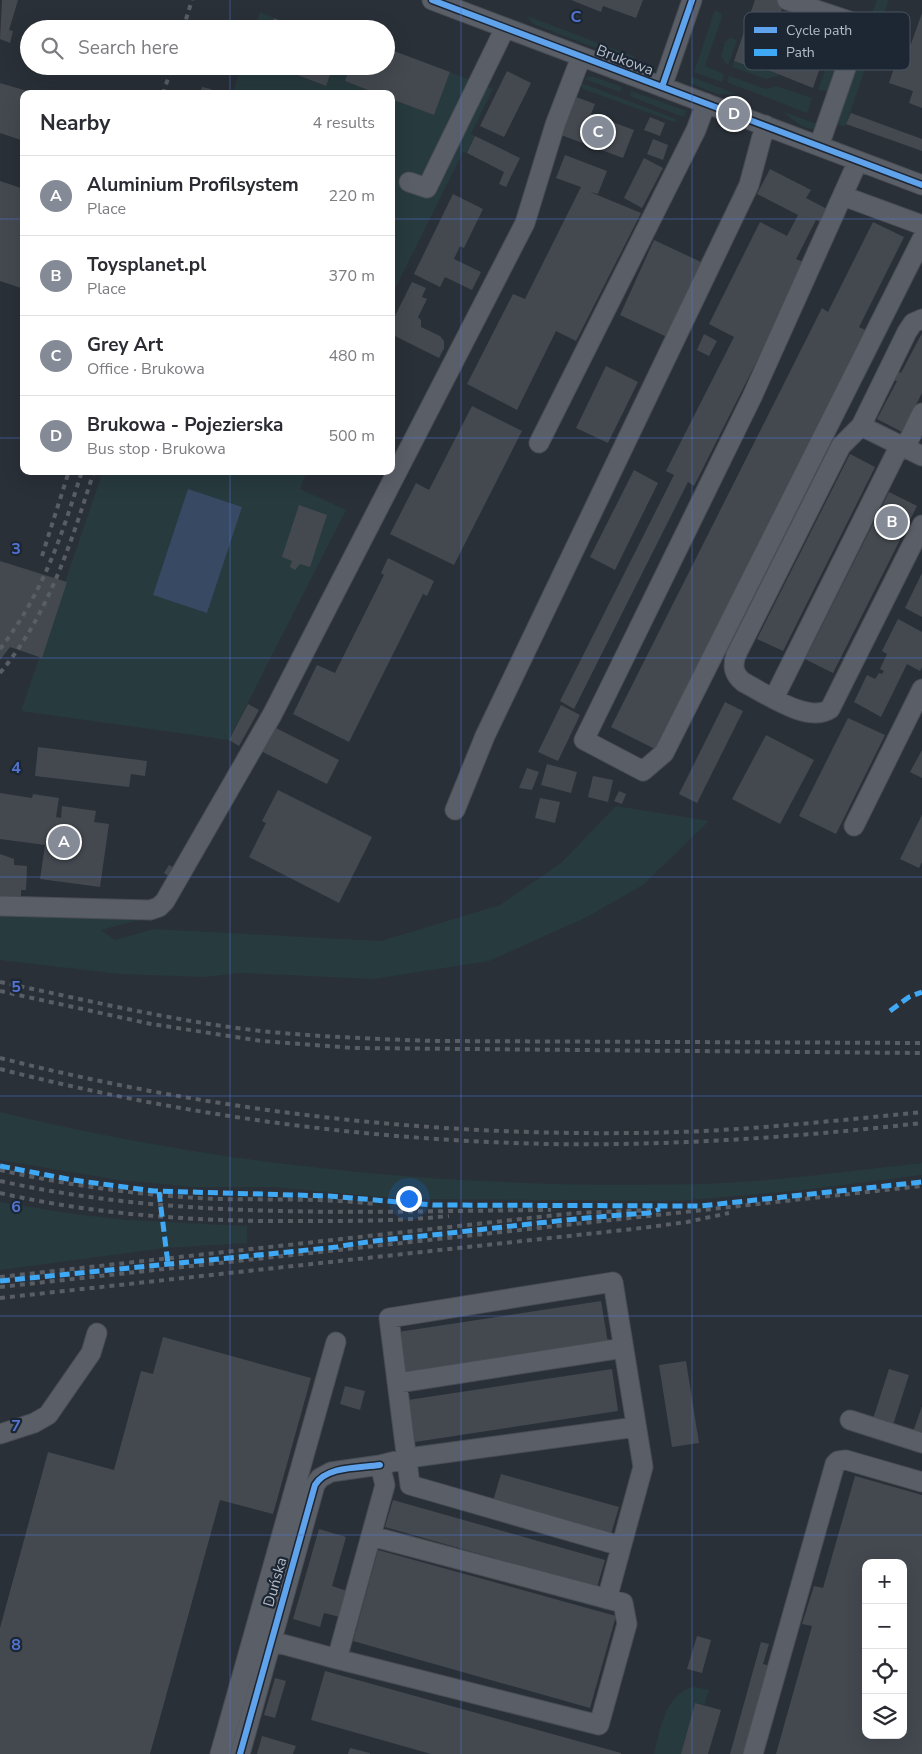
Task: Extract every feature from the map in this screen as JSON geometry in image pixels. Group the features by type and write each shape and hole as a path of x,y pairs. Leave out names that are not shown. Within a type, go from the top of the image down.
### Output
{"street":[{"name":"Brukowa","path":"432,0 922,185"},
{"path":"662,88 692,0"},
{"path":"787,0 821,12"},
{"path":"409,182 427,188 505,28"},
{"path":"0,906 150,910 159,907 165,901 272,715 525,223 555,125 581,56"},
{"path":"819,146 846,70"},
{"path":"540,443 696,130 706,104"},
{"path":"454,810 485,736 749,185 765,125"},
{"path":"858,161 752,397 584,740 643,771 664,753 922,239"},
{"path":"843,196 922,225"},
{"path":"922,318 913,323 907,332 861,426 841,446 732,665 736,675 743,682 803,712 823,714 830,709 922,524"},
{"path":"774,698 903,446 922,413"},
{"path":"861,426 922,456"},
{"path":"854,826 922,689"},
{"path":"607,1599 643,1467 613,1282 389,1318 410,1485 621,1546"},
{"path":"0,1434 34,1423 48,1416 91,1353 97,1333"},
{"path":"220,1754 336,1342"},
{"path":"398,1383 623,1348"},
{"path":"850,1420 922,1443"},
{"path":"337,1658 385,1485 380,1465 408,1458 636,1428"},
{"path":"753,1754 835,1464 846,1460 922,1482"},
{"name":"Duńska","path":"240,1754 316,1485 320,1478 330,1472 380,1465"},
{"path":"272,1640 599,1725 627,1624 623,1603 371,1536"}],"green space":[{"path":"877,0 889,0 885,12 873,12"},
{"path":"715,10 721,13 722,17 705,66 724,74 722,82 694,72"},
{"path":"260,12 274,18 273,20 257,20"},
{"path":"527,16 635,57 632,62 533,24"},
{"path":"730,38 737,40 728,66 721,57 725,42"},
{"path":"734,61 744,65 744,70 769,70 778,73 778,76 813,88 776,76 766,79 732,67"},
{"path":"825,70 837,70 831,91 818,90"},
{"path":"851,70 865,70 845,127 832,122"},
{"path":"450,72 493,89 471,134 475,136 467,153 463,152 395,289 395,100 434,115"},
{"path":"239,75 296,75 325,86 330,75 347,75 345,81 368,90 233,90"},
{"path":"729,76 766,89 776,86 812,98 807,113 727,82"},
{"path":"594,77 622,87 620,92 584,79"},
{"path":"692,77 736,94 717,94 690,83"},
{"path":"579,82 678,120 674,122 583,89"},
{"path":"631,91 687,111 683,117 630,96"},
{"path":"784,112 820,125 816,129 807,128 798,124"},
{"path":"102,475 305,475 300,489 346,510 229,740 21,711"},
{"path":"616,806 709,821 643,885 587,917 489,961 373,979 241,973 204,977 120,974 0,960 0,914 150,917 101,930 115,940 154,929 381,941 500,905 561,863"},
{"path":"0,1112 173,1148 347,1171 435,1178 611,1185 699,1184 783,1179 922,1163 922,1175 803,1190 679,1201 403,1199 274,1187 195,1187 118,1180 0,1160"},
{"path":"0,1202 127,1220 247,1226 247,1243 165,1248 0,1270"},
{"path":"694,1687 709,1690 704,1705 695,1703 681,1754 654,1754 665,1714 670,1705 684,1691"}],"water":[{"path":"188,489 242,507 207,613 153,595"}],"building":[{"path":"2,0 18,0 9,30 13,31 10,43 0,39"},
{"path":"571,0 643,0 636,18 603,6 601,12"},
{"path":"755,0 785,0 781,12 751,12"},
{"path":"922,13 922,108 909,103 913,91 889,83 893,70 910,70 911,44"},
{"path":"744,32 744,65 734,61"},
{"path":"395,51 450,72 434,115 395,100 395,90 368,90 345,81 347,75 395,75"},
{"path":"768,70 819,70 813,88"},
{"path":"507,71 531,83 504,137 480,126"},
{"path":"297,75 330,75 326,86"},
{"path":"0,83 24,90 20,90 20,140 0,133"},
{"path":"202,87 211,89 211,90 201,90"},
{"path":"576,97 595,104 591,114 634,130 623,158 561,135"},
{"path":"851,113 922,139 922,151 846,124"},
{"path":"650,117 665,123 660,136 644,130"},
{"path":"475,136 520,158 506,187 499,184 504,172 467,153"},
{"path":"653,139 668,145 663,160 647,154"},
{"path":"565,155 607,171 598,194 590,192 641,213 576,341 556,331 517,410 467,384 513,294 525,299 581,187 556,178"},
{"path":"644,158 663,168 642,208 624,198"},
{"path":"770,169 811,190 806,198 829,210 823,223 816,220 796,259 806,263 694,486 688,482 574,709 560,701 674,475 666,471 734,337 709,324 760,222 787,236 798,215 757,194"},
{"path":"0,181 20,188 20,288 0,281"},
{"path":"453,194 483,209 464,248 460,246 454,259 481,272 472,290 445,277 440,287 414,274"},
{"path":"873,222 904,237 859,327 865,330 655,749 611,727 822,308 828,312"},
{"path":"654,240 701,262 667,337 620,315"},
{"path":"412,282 426,288 422,297 427,299 418,317 421,320 421,327 440,336 444,341 444,348 439,358 395,336 395,316"},
{"path":"922,333 922,393 902,432 877,419 897,381 893,380 897,371 901,373"},
{"path":"704,334 717,341 709,356 697,350"},
{"path":"606,366 638,382 608,443 576,428"},
{"path":"472,406 522,431 454,565 390,534 416,483 429,490"},
{"path":"850,454 875,467 783,651 757,639"},
{"path":"634,470 658,483 615,570 590,557"},
{"path":"889,492 917,506 833,673 805,659"},
{"path":"299,505 327,515 310,567 300,564 295,570 290,567 292,561 282,557"},
{"path":"388,558 434,581 427,596 423,594 349,742 293,714 317,665 335,673 384,575 381,573"},
{"path":"0,561 67,582 42,658 10,647 0,660"},
{"path":"922,573 922,617 905,608"},
{"path":"898,619 922,632 922,667 920,671 907,664 881,717 854,702 867,675 875,679 879,673 882,674 884,671 880,669 887,654 882,651"},
{"path":"725,702 743,711 697,803 679,794"},
{"path":"248,704 259,710 239,746 229,740"},
{"path":"561,705 580,715 558,761 538,752"},
{"path":"848,718 885,735 836,834 799,816"},
{"path":"274,727 339,760 327,784 261,751"},
{"path":"766,735 814,760 780,824 732,799"},
{"path":"38,747 147,761 145,776 131,774 129,787 35,776"},
{"path":"922,750 922,778 910,772"},
{"path":"547,764 577,772 571,793 541,785"},
{"path":"527,768 539,772 532,790 519,788"},
{"path":"593,776 613,780 608,802 588,797"},
{"path":"278,790 372,837 339,903 249,857 266,823 262,821"},
{"path":"619,791 626,794 622,804 614,801"},
{"path":"0,793 32,798 33,794 59,798 56,817 61,818 62,806 96,811 94,822 109,824 100,887 40,879 45,845 0,839"},
{"path":"540,798 560,802 555,823 535,818"},
{"path":"922,815 922,862 919,868 900,859"},
{"path":"0,854 14,859 14,865 27,866 26,890 21,890 21,897 0,896"},
{"path":"169,865 175,868 170,877 164,873"},
{"path":"601,1301 608,1343 404,1374 398,1332"},
{"path":"163,1337 311,1378 273,1514 220,1500 150,1754 0,1754 0,1628 48,1452 114,1470 141,1371 153,1374"},
{"path":"686,1361 699,1443 672,1447 659,1365"},
{"path":"612,1369 618,1411 415,1442 408,1400"},
{"path":"889,1369 909,1375 892,1428 872,1422"},
{"path":"345,1386 365,1391 360,1410 340,1404"},
{"path":"922,1406 922,1435 913,1432"},
{"path":"501,1474 619,1507 611,1534 493,1501"},
{"path":"855,1476 922,1495 922,1754 776,1754 812,1626 802,1624 814,1586 823,1588"},
{"path":"393,1500 605,1560 597,1587 385,1527"},
{"path":"319,1529 346,1537 332,1586 347,1591 340,1617 324,1613 320,1627 293,1619"},
{"path":"378,1550 616,1616 590,1708 353,1641"},
{"path":"697,1636 711,1640 702,1673 687,1669"},
{"path":"761,1642 769,1644 763,1664 770,1666 743,1754 730,1754"},
{"path":"325,1671 621,1754 431,1754 311,1720"},
{"path":"275,1678 286,1681 275,1718 264,1715"},
{"path":"695,1703 721,1710 708,1754 681,1754"},
{"path":"262,1736 296,1746 293,1754 257,1754"},
{"path":"350,1748 370,1753 370,1754 348,1754"}],"railway":[{"path":"186,20 192,0"},
{"path":"164,90 169,75"},
{"path":"42,556 68,475"},
{"path":"0,649 15,628 39,586 58,542 81,475"},
{"path":"0,673 32,627 57,577 93,475"},
{"path":"0,982 195,1022 261,1031 326,1036 435,1041 922,1043"},
{"path":"0,991 151,1024 262,1041 353,1048 922,1053"},
{"path":"0,1058 84,1078 252,1108 337,1119 508,1131 594,1133 710,1131 922,1112"},
{"path":"0,1069 135,1100 204,1112 341,1131 480,1142 643,1144 736,1140 922,1123"},
{"path":"0,1170 54,1181 136,1193 218,1199 335,1201 374,1204"},
{"path":"0,1181 68,1194 136,1203 205,1208 344,1212 551,1210"},
{"path":"0,1287 922,1186"},
{"path":"0,1193 77,1207 192,1219 344,1221 449,1216"},
{"path":"0,1277 575,1213 651,1210"},
{"path":"0,1298 642,1228 687,1222 729,1213"}],"marked path":[{"path":"890,1011 909,997 922,992"},
{"path":"0,1166 73,1180 154,1191 329,1196 433,1205 700,1206 922,1182"},
{"path":"159,1192 168,1264"},
{"path":"0,1281 337,1247 554,1221 649,1213 660,1209"}],"cycle path":[{"path":"432,0 922,185"},
{"path":"662,87 692,0"},
{"path":"240,1754 315,1485 327,1474 335,1471 380,1465"}],"place":[{"name":"Brukowa - Pojezierska","path":"734,114"},
{"name":"Grey Art","path":"598,132"},
{"name":"Toysplanet.pl","path":"892,522"},
{"name":"Aluminium Profilsystem","path":"64,842"}]}
